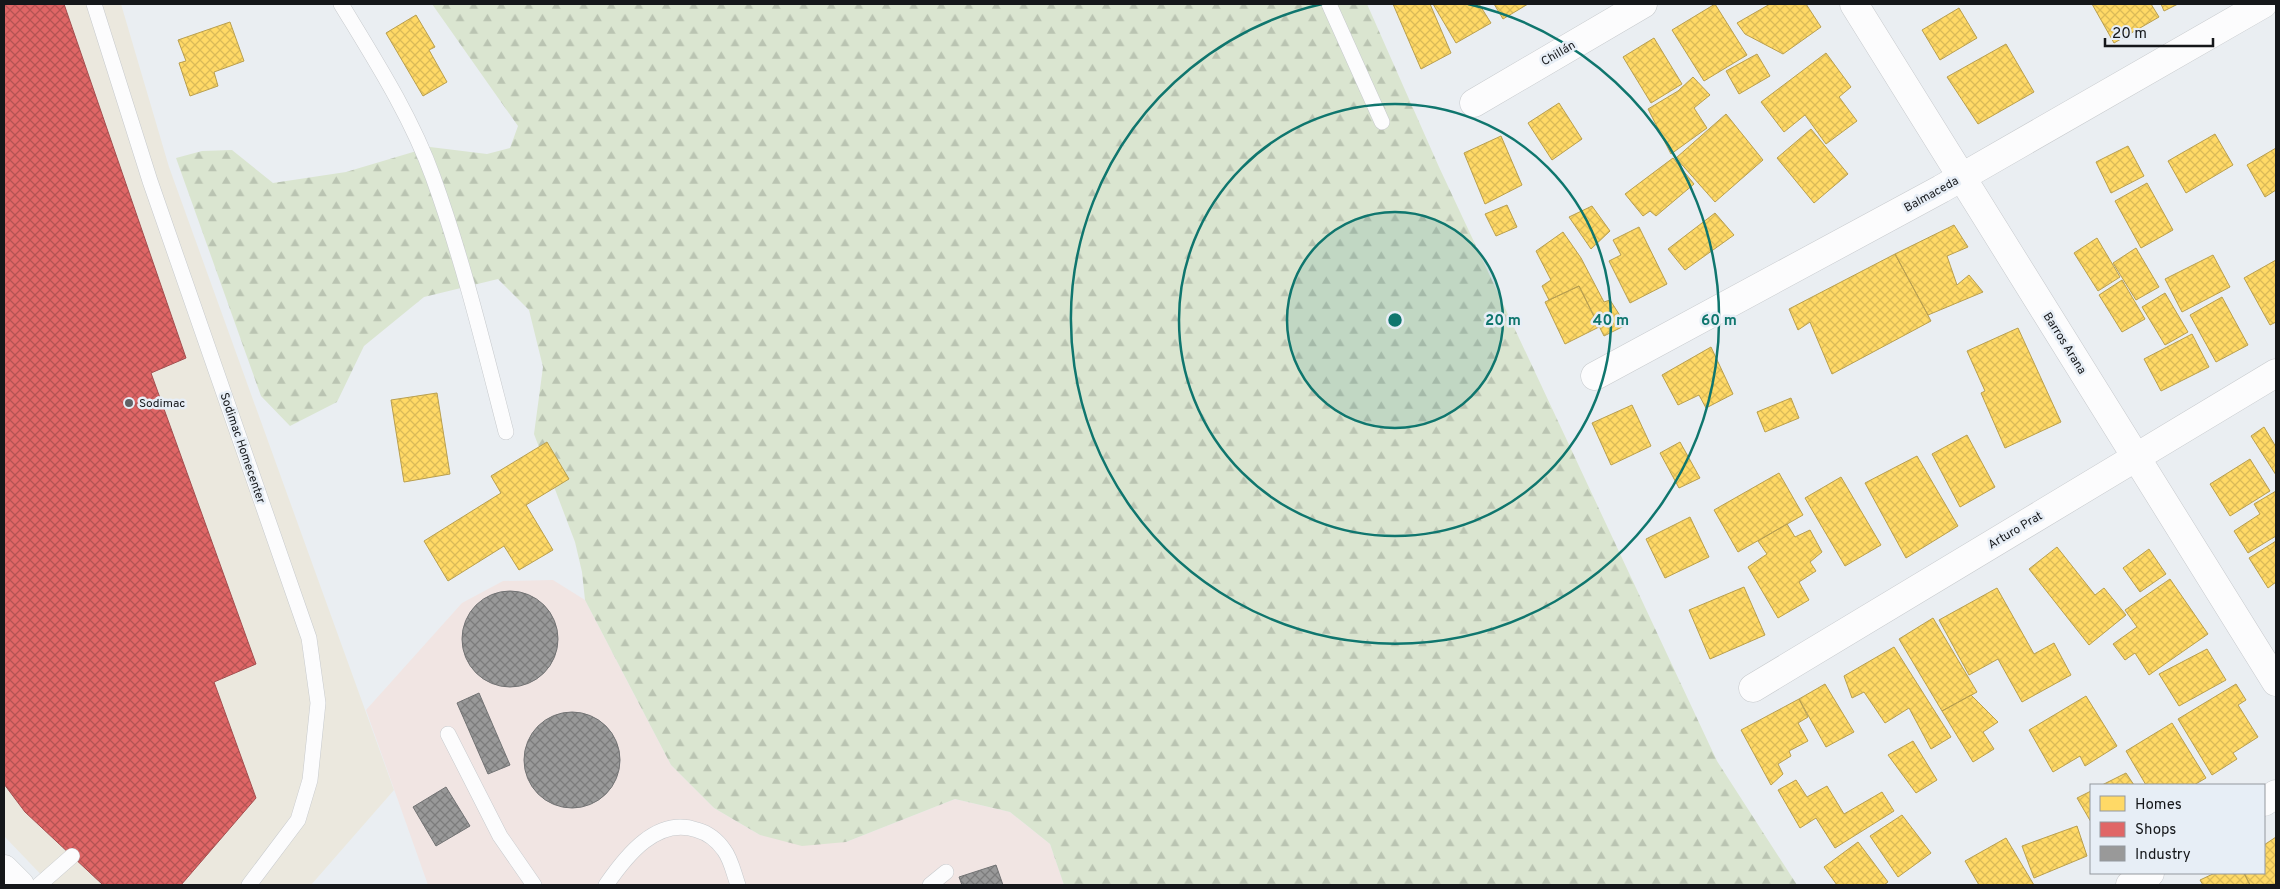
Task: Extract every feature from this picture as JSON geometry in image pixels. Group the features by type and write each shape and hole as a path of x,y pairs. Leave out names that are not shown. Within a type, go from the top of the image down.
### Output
{"street":[{"name":"Chillán","path":"1474,103 1643,4"},
{"name":"Barros Arana","path":"1854,4 2276,682"},
{"name":"Balmaceda","path":"1595,376 1962,176 2263,4"},
{"name":"Arturo Prat","path":"1753,688 2276,373"},
{"path":"2265,801 2276,794"},
{"path":"4,869 20,885"},
{"path":"2130,885 2148,874"}],"lane":[{"name":"Sodimac Homecenter","path":"94,4 150,181 309,638 318,703 310,780 298,820 249,885"},
{"path":"342,4 401,104 433,177 473,304 506,432"},
{"path":"1329,4 1382,122"},
{"path":"448,734 500,836 534,885"},
{"path":"606,885 619,867 641,844 660,830 684,825 708,833 725,850 738,885"},
{"path":"39,885 72,856"},
{"path":"930,885 946,872"}],"shaded area":[{"name":"Sodimac","path":"4,4 121,4 169,167 394,790 311,885 51,885 4,836"},
{"path":"553,580 585,600 671,765 714,808 760,835 846,842 955,799 1010,812 1050,844 1064,885 428,885 366,710 462,603 503,581"}],"green space":[{"path":"432,4 1367,4 1439,167 1717,761 1797,885 1064,885 1050,844 1010,812 955,799 846,842 802,846 760,835 714,808 671,765 585,600 582,572 575,542 534,434 543,367 529,310 498,279 424,297 364,346 337,402 290,426 261,396 176,158 202,151 232,150 273,183 346,172 430,147 487,154 510,148 518,126"}],"building: Homes":[{"path":"1393,4 1430,4 1451,53 1421,69"},
{"path":"1433,4 1479,4 1491,23 1456,43"},
{"path":"1494,4 1528,4 1503,19"},
{"path":"1715,4 1747,55 1704,81 1672,30"},
{"path":"1770,4 1806,4 1821,27 1783,54 1745,34 1737,23"},
{"path":"2092,4 2151,4 2159,17 2114,43"},
{"path":"2161,4 2178,4 2164,11"},
{"path":"1959,8 1977,38 1940,60 1922,30"},
{"path":"416,15 435,47 429,50 447,82 423,96 386,33"},
{"path":"230,22 244,61 214,72 218,86 190,96 179,63 186,61 178,40"},
{"path":"1654,38 1682,84 1651,103 1623,57"},
{"path":"2006,44 2034,92 1978,124 1947,77"},
{"path":"1826,53 1851,87 1839,97 1857,121 1826,144 1805,115 1784,132 1761,102"},
{"path":"1757,54 1770,76 1739,94 1726,71"},
{"path":"1693,77 1710,95 1694,108 1707,128 1671,154 1648,109 1678,91"},
{"path":"1559,103 1582,139 1552,160 1528,123"},
{"path":"1726,114 1763,160 1715,202 1676,158"},
{"path":"1811,129 1848,174 1814,203 1777,158"},
{"path":"2215,134 2233,165 2186,193 2168,161"},
{"path":"1501,136 1522,185 1485,204 1464,153"},
{"path":"2128,146 2144,176 2111,193 2096,162"},
{"path":"2276,148 2276,190 2265,197 2247,165"},
{"path":"1673,158 1694,184 1656,216 1650,211 1643,216 1625,194"},
{"path":"2147,183 2173,230 2141,248 2115,201"},
{"path":"1507,205 1517,227 1496,236 1485,214"},
{"path":"1592,206 1610,231 1591,249 1569,217"},
{"path":"1715,213 1734,235 1685,270 1668,249"},
{"path":"1954,225 1968,247 1947,256 1957,285 1969,275 1983,292 1928,315 1895,254"},
{"path":"1639,227 1667,284 1630,303 1609,261 1621,255 1613,240"},
{"path":"1563,232 1581,258 1604,302 1610,300 1626,325 1604,336 1579,286 1549,300 1542,286 1551,280 1536,251"},
{"path":"2097,238 2120,277 2098,291 2074,253"},
{"path":"2136,248 2159,287 2136,300 2113,263"},
{"path":"1895,254 1931,321 1832,374 1810,322 1798,330 1789,309"},
{"path":"2213,255 2230,287 2182,312 2165,279"},
{"path":"2276,260 2276,322 2270,325 2244,278"},
{"path":"2122,280 2145,319 2122,332 2099,295"},
{"path":"1579,286 1599,327 1565,344 1545,302"},
{"path":"2165,293 2188,332 2165,345 2142,307"},
{"path":"2222,297 2248,345 2216,362 2190,315"},
{"path":"2018,328 2061,422 2005,448 1981,393 1985,391 1967,351"},
{"path":"2192,334 2209,367 2161,391 2144,359"},
{"path":"1711,347 1733,394 1706,408 1699,395 1678,405 1662,375"},
{"path":"437,393 450,474 404,482 391,400"},
{"path":"1791,398 1799,418 1765,432 1757,412"},
{"path":"1632,405 1651,446 1611,465 1592,423"},
{"path":"2264,427 2276,447 2276,475 2251,436"},
{"path":"1967,435 1995,487 1960,507 1932,454"},
{"path":"547,442 569,479 526,505 553,550 519,570 504,546 448,581 424,541 501,493 491,476"},
{"path":"1680,442 1700,478 1679,488 1660,453"},
{"path":"1917,456 1958,526 1906,558 1865,483"},
{"path":"2250,459 2270,491 2230,516 2210,484"},
{"path":"1779,473 1803,515 1738,552 1714,510"},
{"path":"1841,477 1881,545 1845,566 1805,498"},
{"path":"2276,491 2276,536 2248,553 2234,531 2260,514 2254,504"},
{"path":"1690,517 1709,557 1665,578 1646,539"},
{"path":"1787,524 1795,537 1810,530 1822,552 1810,562 1816,571 1799,582 1809,600 1778,618 1748,567 1767,554 1758,541"},
{"path":"2276,541 2276,582 2268,588 2249,558"},
{"path":"2057,547 2095,595 2104,588 2126,615 2089,645 2029,569"},
{"path":"2149,549 2166,574 2140,592 2123,568"},
{"path":"2170,579 2208,634 2149,675 2135,653 2125,660 2113,644 2137,627 2125,610"},
{"path":"1744,587 1765,635 1710,659 1689,610"},
{"path":"1997,588 2034,654 2054,643 2071,675 2022,702 1998,659 1969,675 1939,620"},
{"path":"1933,618 1977,692 1942,711 1899,639"},
{"path":"1894,647 1951,737 1931,749 1909,708 1885,723 1864,692 1852,698 1844,676"},
{"path":"2207,649 2226,680 2179,706 2159,674"},
{"path":"1825,684 1854,732 1826,747 1799,699"},
{"path":"2236,684 2246,700 2238,705 2258,737 2233,753 2237,759 2212,775 2178,719"},
{"path":"1971,695 1998,722 1983,732 1994,749 1973,762 1942,711"},
{"path":"2086,696 2117,746 2085,766 2080,756 2053,772 2029,730"},
{"path":"1799,699 1808,717 1798,723 1808,741 1789,751 1791,756 1778,764 1783,774 1771,785 1741,730"},
{"path":"2172,723 2206,778 2196,784 2145,784 2126,751"},
{"path":"1913,741 1937,780 1916,793 1888,755"},
{"path":"2126,773 2133,784 2104,784"},
{"path":"1796,780 1807,797 1827,786 1844,814 1882,792 1894,811 1835,848 1816,818 1800,828 1778,790"},
{"path":"2090,792 2090,820 2077,798"},
{"path":"1902,815 1931,853 1898,877 1870,836"},
{"path":"2077,826 2087,856 2034,878 2022,846"},
{"path":"2276,837 2276,884 2250,885 2244,874 2265,874 2265,844"},
{"path":"2006,838 2034,885 1979,885 1965,861"},
{"path":"1858,842 1888,882 1884,885 1837,885 1824,867"},
{"path":"2213,874 2244,874 2250,885 2203,885 2200,880"}],"building: Shops":[{"name":"Sodimac","path":"4,4 64,4 186,358 151,373 256,664 214,682 256,798 181,885 103,885 25,812 4,784"}],"building: Industry":[{"path":"510,591 528,595 544,605 554,621 558,639 554,657 544,673 528,683 510,687 492,683 476,673 466,657 462,639 466,621 476,605 492,595"},
{"path":"479,693 510,765 488,774 457,703"},
{"path":"572,712 590,716 606,726 616,742 620,760 616,778 606,794 590,804 572,808 554,804 538,794 528,778 524,760 528,742 538,726 554,716"},
{"path":"446,787 470,826 436,846 413,807"},
{"path":"996,865 1003,885 962,885 959,877"}],"place":[{"name":"Sodimac","path":"129,403"}]}
